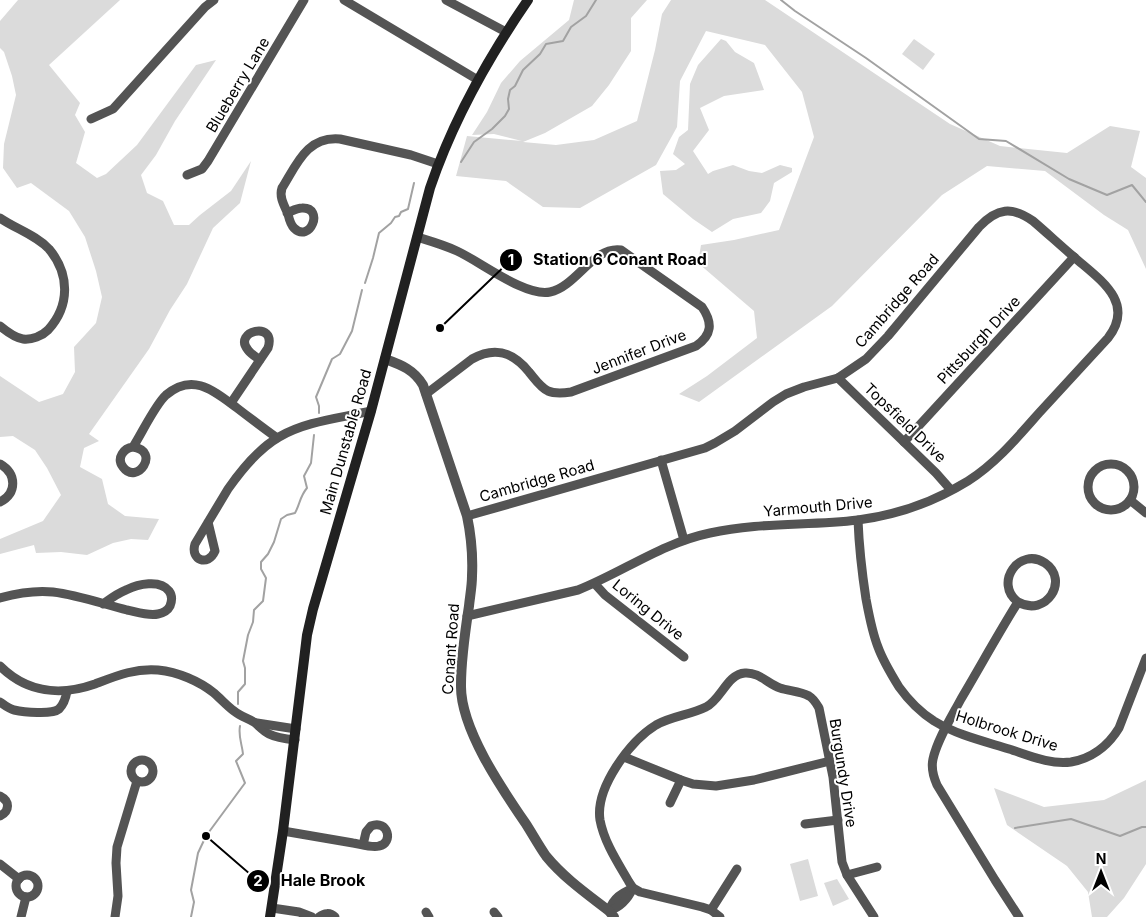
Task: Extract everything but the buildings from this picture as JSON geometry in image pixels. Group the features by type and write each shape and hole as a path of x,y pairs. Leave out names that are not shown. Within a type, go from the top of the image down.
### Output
{"main road":[{"name":"Main Dunstable Road","path":"271,912 284,831 305,651 313,609 371,411 430,188 438,164 469,96 506,32 528,0"}],"street":[{"path":"91,119 113,109 205,6 213,0"},
{"name":"Blueberry Lane","path":"187,175 202,169 208,161 304,0"},
{"path":"344,0 478,80"},
{"path":"446,0 506,32"},
{"path":"287,213 281,198 282,188 303,155 319,141 340,139 411,155 438,164"},
{"name":"Cambridge Road","path":"467,516 705,448 735,431 786,394 804,386 838,378 876,350 968,239 986,219 993,215 1008,210 1024,215 1074,257"},
{"path":"0,218 44,244 49,249 62,272 64,289 63,306 60,314 45,333 38,337 23,339 9,333 0,326"},
{"name":"Jennifer Drive","path":"417,238 455,250 525,288 543,292 550,292 564,286 609,250 621,250 702,307 709,318 710,324 707,337 696,346 571,392 554,393 547,390 541,386 521,362 509,354 488,352 472,359 426,394"},
{"name":"Pittsburgh Drive","path":"904,442 1074,257"},
{"name":"Yarmouth Drive","path":"467,616 578,590 595,584 646,556 684,540 708,533 751,526 858,520 900,512 934,499 951,490 978,474 1000,456 1114,330 1118,315 1116,300 1106,285 1074,257"},
{"name":"Conant Road","path":"385,359 400,364 419,378 467,516 472,554 472,578 464,639 461,695 470,727 480,751 505,794 546,856 563,874 610,914"},
{"path":"231,403 260,360"},
{"name":"Topsfield Drive","path":"838,378 936,472 951,490"},
{"path":"133,447 165,396 182,386 191,384 201,385 216,392 277,438"},
{"path":"208,522 238,475 259,452 277,438 309,425 371,411"},
{"path":"661,460 684,540"},
{"path":"0,464 12,477 12,484 10,494 0,502"},
{"path":"1108,464 1119,465 1126,469 1134,482 1133,494 1130,500 1124,506 1117,509 1110,510 1098,507 1092,502 1088,491 1087,484 1092,473 1097,468 1108,464"},
{"path":"1130,500 1146,513"},
{"name":"Holbrook Drive","path":"858,520 863,580 869,614 878,646 892,676 910,701 926,715 946,728 960,734 1054,762 1070,762 1086,758 1101,750 1113,739 1146,658"},
{"path":"1029,559 1045,563 1055,578 1055,586 1051,596 1046,602 1036,606 1025,606 1018,602 1012,597 1008,585 1008,577 1012,570 1017,564 1029,559"},
{"path":"0,598 25,592 44,591 71,595 103,604 136,612 158,614 168,608 172,599 163,586 149,584 126,590 103,604"},
{"name":"Loring Drive","path":"595,584 605,595 684,657"},
{"path":"1018,602 946,728 933,761 933,774 937,785 1019,917"},
{"path":"0,666 14,679 25,685 48,690 67,691 80,689 126,673 148,670 168,672 185,677 213,692 233,710 269,734 295,740"},
{"name":"Burgundy Drive","path":"633,888 610,848 600,818 601,802 614,771 638,739 650,729 670,718 698,711 708,706 716,700 736,676 746,673 757,676 778,688 805,694 815,701 830,761 842,862 847,875 872,916"},
{"path":"0,702 14,710 54,712 60,708 67,691"},
{"path":"255,723 296,729"},
{"path":"624,757 681,780 704,786 725,785 754,780 830,761"},
{"path":"670,803 681,780"},
{"path":"115,917 118,896 117,847 138,781"},
{"path":"0,796 6,800 8,806 5,813 0,816"},
{"path":"805,824 838,820"},
{"path":"284,831 363,845"},
{"path":"0,864 19,879"},
{"path":"847,875 877,867"},
{"path":"711,910 737,869"},
{"path":"29,875 34,878 38,888 36,893 26,897 21,895 17,890 16,883 19,879 29,875"},
{"path":"610,914 629,897 633,888 646,894 702,907 711,910 720,917"},
{"path":"21,917 26,897"},
{"path":"271,912 299,912 312,917"},
{"path":"319,917 326,913 335,917"}],"shaded area":[{"path":"18,0 120,0 49,65 80,103 75,115 85,132 76,163 97,178 106,174 137,145 196,65 216,60 175,121 156,155 141,175 147,193 163,201 174,225 189,225 231,191 251,161 240,203 213,228 187,284 170,310 149,349 89,434 99,441 84,448 80,467 102,479 108,504 125,516 159,519 148,540 131,539 113,543 87,555 61,552 36,553 34,545 0,554 0,539 43,521 61,495 35,450 13,436 0,437 0,376 39,402 63,394 75,372 74,347 96,323 102,297 85,237 69,211 31,183 17,188 3,168 4,144 16,95 4,52 0,48 0,21"},
{"path":"574,0 647,0 631,18 631,51 609,85 592,106 545,133 523,142 556,145 594,140 637,121 662,14 671,0 765,0 950,124 1000,146 1067,153 1110,126 1140,131 1131,167 1146,178 1146,269 1128,230 1104,215 1045,171 987,166 942,195 832,306 699,402 679,394 707,376 757,338 754,311 698,263 701,245 779,230 814,137 802,92 765,45 706,31 680,81 677,127 656,165 580,208 543,207 506,181 456,176 467,136 522,141 494,134 472,135 487,112 501,83 520,61 569,20"},
{"path":"721,39 726,41 735,52 754,63 764,90 724,96 700,108 709,130 693,151 708,174 733,165 749,171 762,173 780,165 792,168 792,172 774,183 770,201 761,213 733,219 712,232 663,194 660,171 676,170 685,164 673,154 679,137 688,130 690,84 698,65"},
{"path":"914,39 935,54 923,70 902,54"},
{"path":"1146,780 1146,864 1124,898 1107,917 1092,917 1088,892 1067,866 1007,825 994,788 1044,807 1104,800"},
{"path":"808,859 818,896 800,901 790,864"},
{"path":"837,879 849,899 833,906 824,883"}],"waterway":[{"path":"461,162 474,142 492,129 505,116 509,109 508,99 510,90 515,86 523,70 540,54 546,44 563,41 571,27 586,16 596,0"},
{"path":"781,0 979,139 1006,141 1069,179 1107,195 1132,185 1146,202"},
{"path":"365,283 379,233 395,217 399,216 401,212 408,209 414,183"},
{"path":"319,413 316,397 332,359 340,354 352,331 362,290"},
{"path":"238,704 238,692 245,684 243,661 248,635 253,622 254,610 263,601 266,578 261,569 261,562 268,554 274,542 281,519 295,513 307,488 304,476 311,463 314,435"},
{"path":"191,917 194,902 191,890 198,853 206,836 245,783 236,761 243,754 240,726"},
{"path":"1015,828 1071,819 1120,836 1146,827"}],"place":[{"name":"Station 6 Conant Road","path":"440,328"},
{"name":"Hale Brook","path":"206,836"}]}
